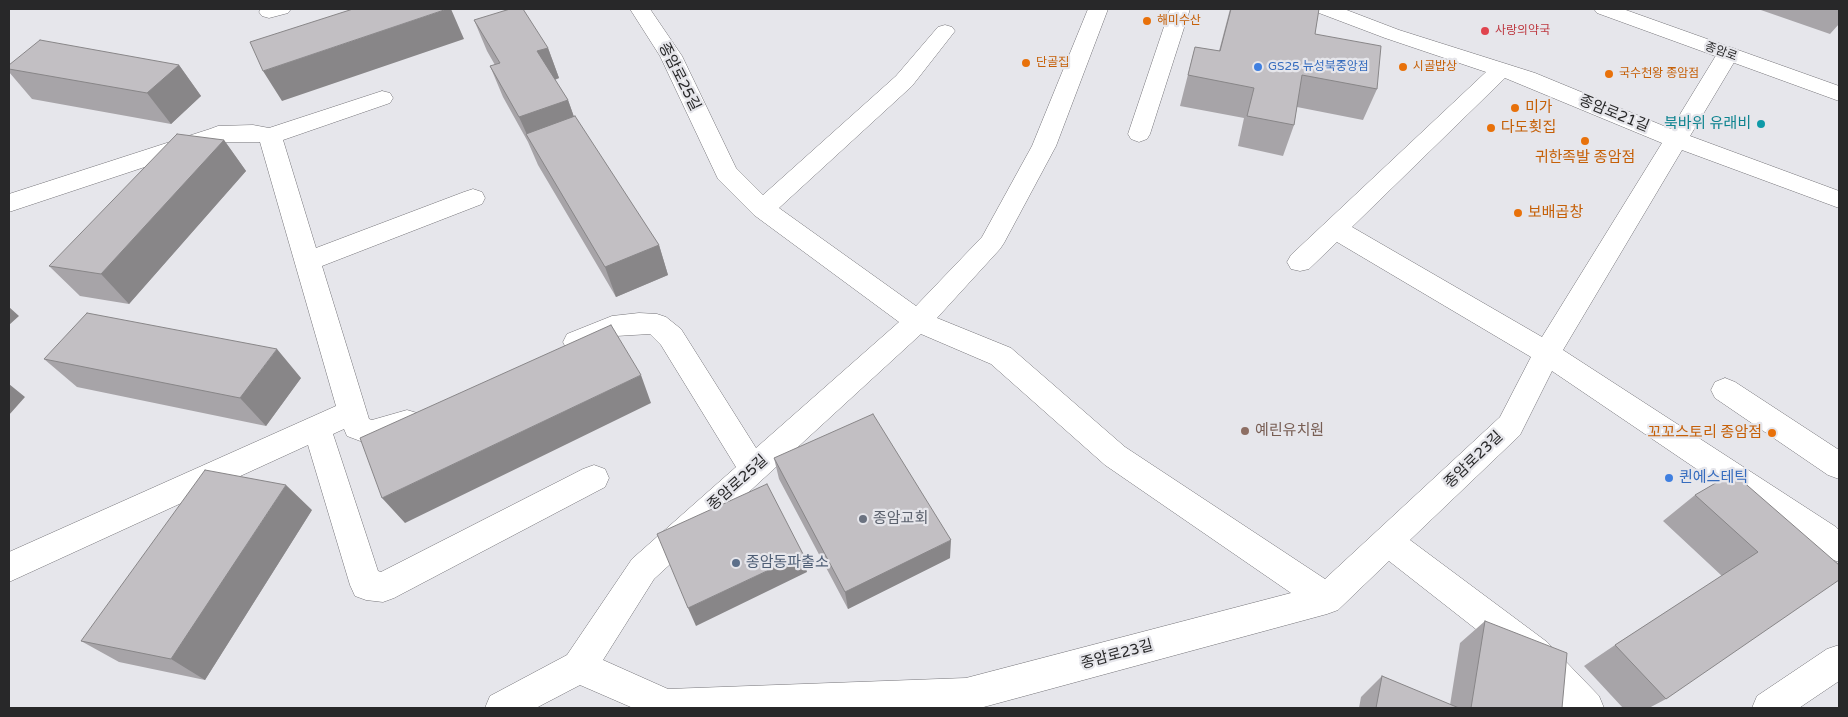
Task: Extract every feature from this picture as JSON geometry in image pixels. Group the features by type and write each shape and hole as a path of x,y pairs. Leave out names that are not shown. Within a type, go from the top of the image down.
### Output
{"street":[{"name":"종암로25길","path":"640,9 671,56 726,174 763,209 918,321"},
{"name":"종암로25길","path":"502,708 580,667 643,569 918,321 991,243 1044,146 1098,9"},
{"path":"1139,134 1180,9"},
{"name":"종암로21길","path":"1326,9 1392,34 1527,78 1677,140 1839,200"},
{"name":"종암로","path":"1604,9 1839,94"},
{"path":"763,209 904,81 945,31"},
{"name":"종암로23길","path":"580,667 667,706 966,695 1327,599 1510,426 1547,352 1728,54"},
{"path":"1300,262 1501,70"},
{"path":"9,203 218,134 253,133 270,136 382,98"},
{"path":"270,136 357,427 371,434 424,414"},
{"path":"307,261 473,198"},
{"path":"1335,229 1547,352 1835,536"},
{"path":"918,321 1001,356 1115,456 1327,599"},
{"path":"558,351 612,326 639,323 657,324 671,337 753,469"},
{"path":"1725,390 1839,466"},
{"path":"9,567 352,412"},
{"path":"317,429 366,585 383,587 594,478"},
{"path":"1388,542 1535,654 1587,708"},
{"path":"1769,708 1839,661"}],"building":[{"path":"353,9 447,9 263,71 250,42"},
{"path":"510,9 523,9 548,48 537,51 568,100 519,117 490,66 500,63 474,20"},
{"path":"1231,9 1319,9 1315,34 1381,46 1377,89 1302,75 1294,125 1247,116 1254,88 1188,75 1195,47 1220,51"},
{"path":"40,40 179,65 147,93 9,69 9,65"},
{"path":"575,116 659,245 605,267 526,134"},
{"path":"177,134 224,140 101,274 49,266"},
{"path":"87,313 277,349 240,398 44,359"},
{"path":"611,325 641,375 382,498 360,438"},
{"name":"종암교회","path":"873,414 951,540 845,592 774,458"},
{"path":"205,470 286,485 171,659 81,641"},
{"path":"1733,473 1839,565 1839,580 1666,699 1615,645 1758,552 1695,495"},
{"name":"종암동파출소","path":"767,484 803,554 688,608 657,534"},
{"path":"1485,621 1567,653 1562,708 1471,708"},
{"path":"1382,676 1459,708 1376,708"}],"place":[{"name":"해미수산","path":"1147,21"},
{"name":"사랑의약국","path":"1485,31"},
{"name":"단골집","path":"1026,63"},
{"name":"GS25 뉴성북중앙점","path":"1258,67"},
{"name":"시골밥상","path":"1403,67"},
{"name":"국수천왕 종암점","path":"1609,74"},
{"name":"미가","path":"1515,108"},
{"name":"북바위 유래비","path":"1761,124"},
{"name":"다도횟집","path":"1491,128"},
{"name":"귀한족발 종암점","path":"1585,141"},
{"name":"보배곱창","path":"1518,213"},
{"name":"예린유치원","path":"1245,431"},
{"name":"꼬꼬스토리 종암점","path":"1772,433"},
{"name":"퀸에스테틱","path":"1669,478"},
{"name":"종암교회","path":"863,519"},
{"name":"종암동파출소","path":"736,563"}]}
